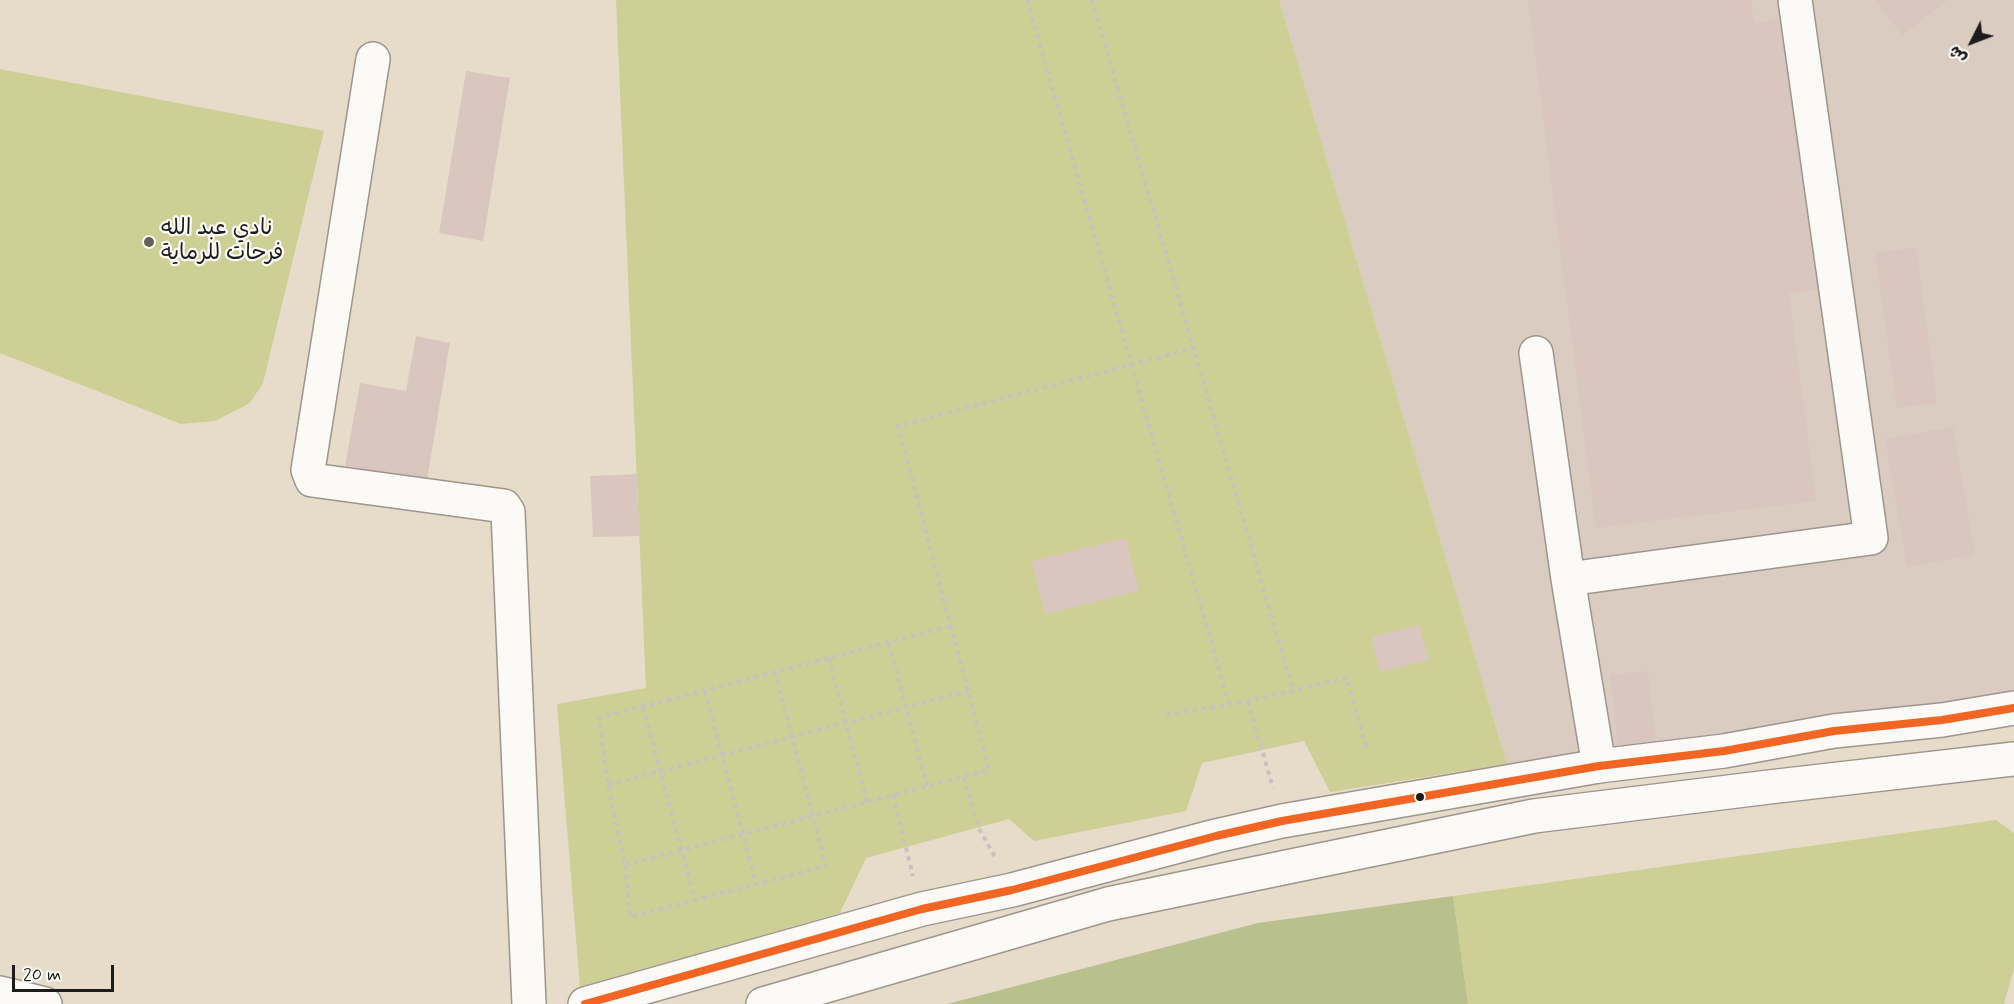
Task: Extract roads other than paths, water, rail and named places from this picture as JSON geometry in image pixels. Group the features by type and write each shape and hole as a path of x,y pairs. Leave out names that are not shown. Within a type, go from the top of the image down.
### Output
{"main road":[{"path":"1568,579 1871,538 1795,0"},
{"path":"373,59 308,470 312,480 504,506 508,512 529,1004"},
{"path":"1536,353 1568,579 1599,766"},
{"path":"585,1004 922,909 1012,890 1216,836 1282,821 1599,766 1724,751 1834,731 1942,720 2014,708"},
{"path":"763,1004 1108,904 1523,819 1769,787 2010,761"},
{"path":"0,993 45,1004"}],"place":[{"name":"نادي عبد الله فرحات للرماية","path":"149,242"}]}
